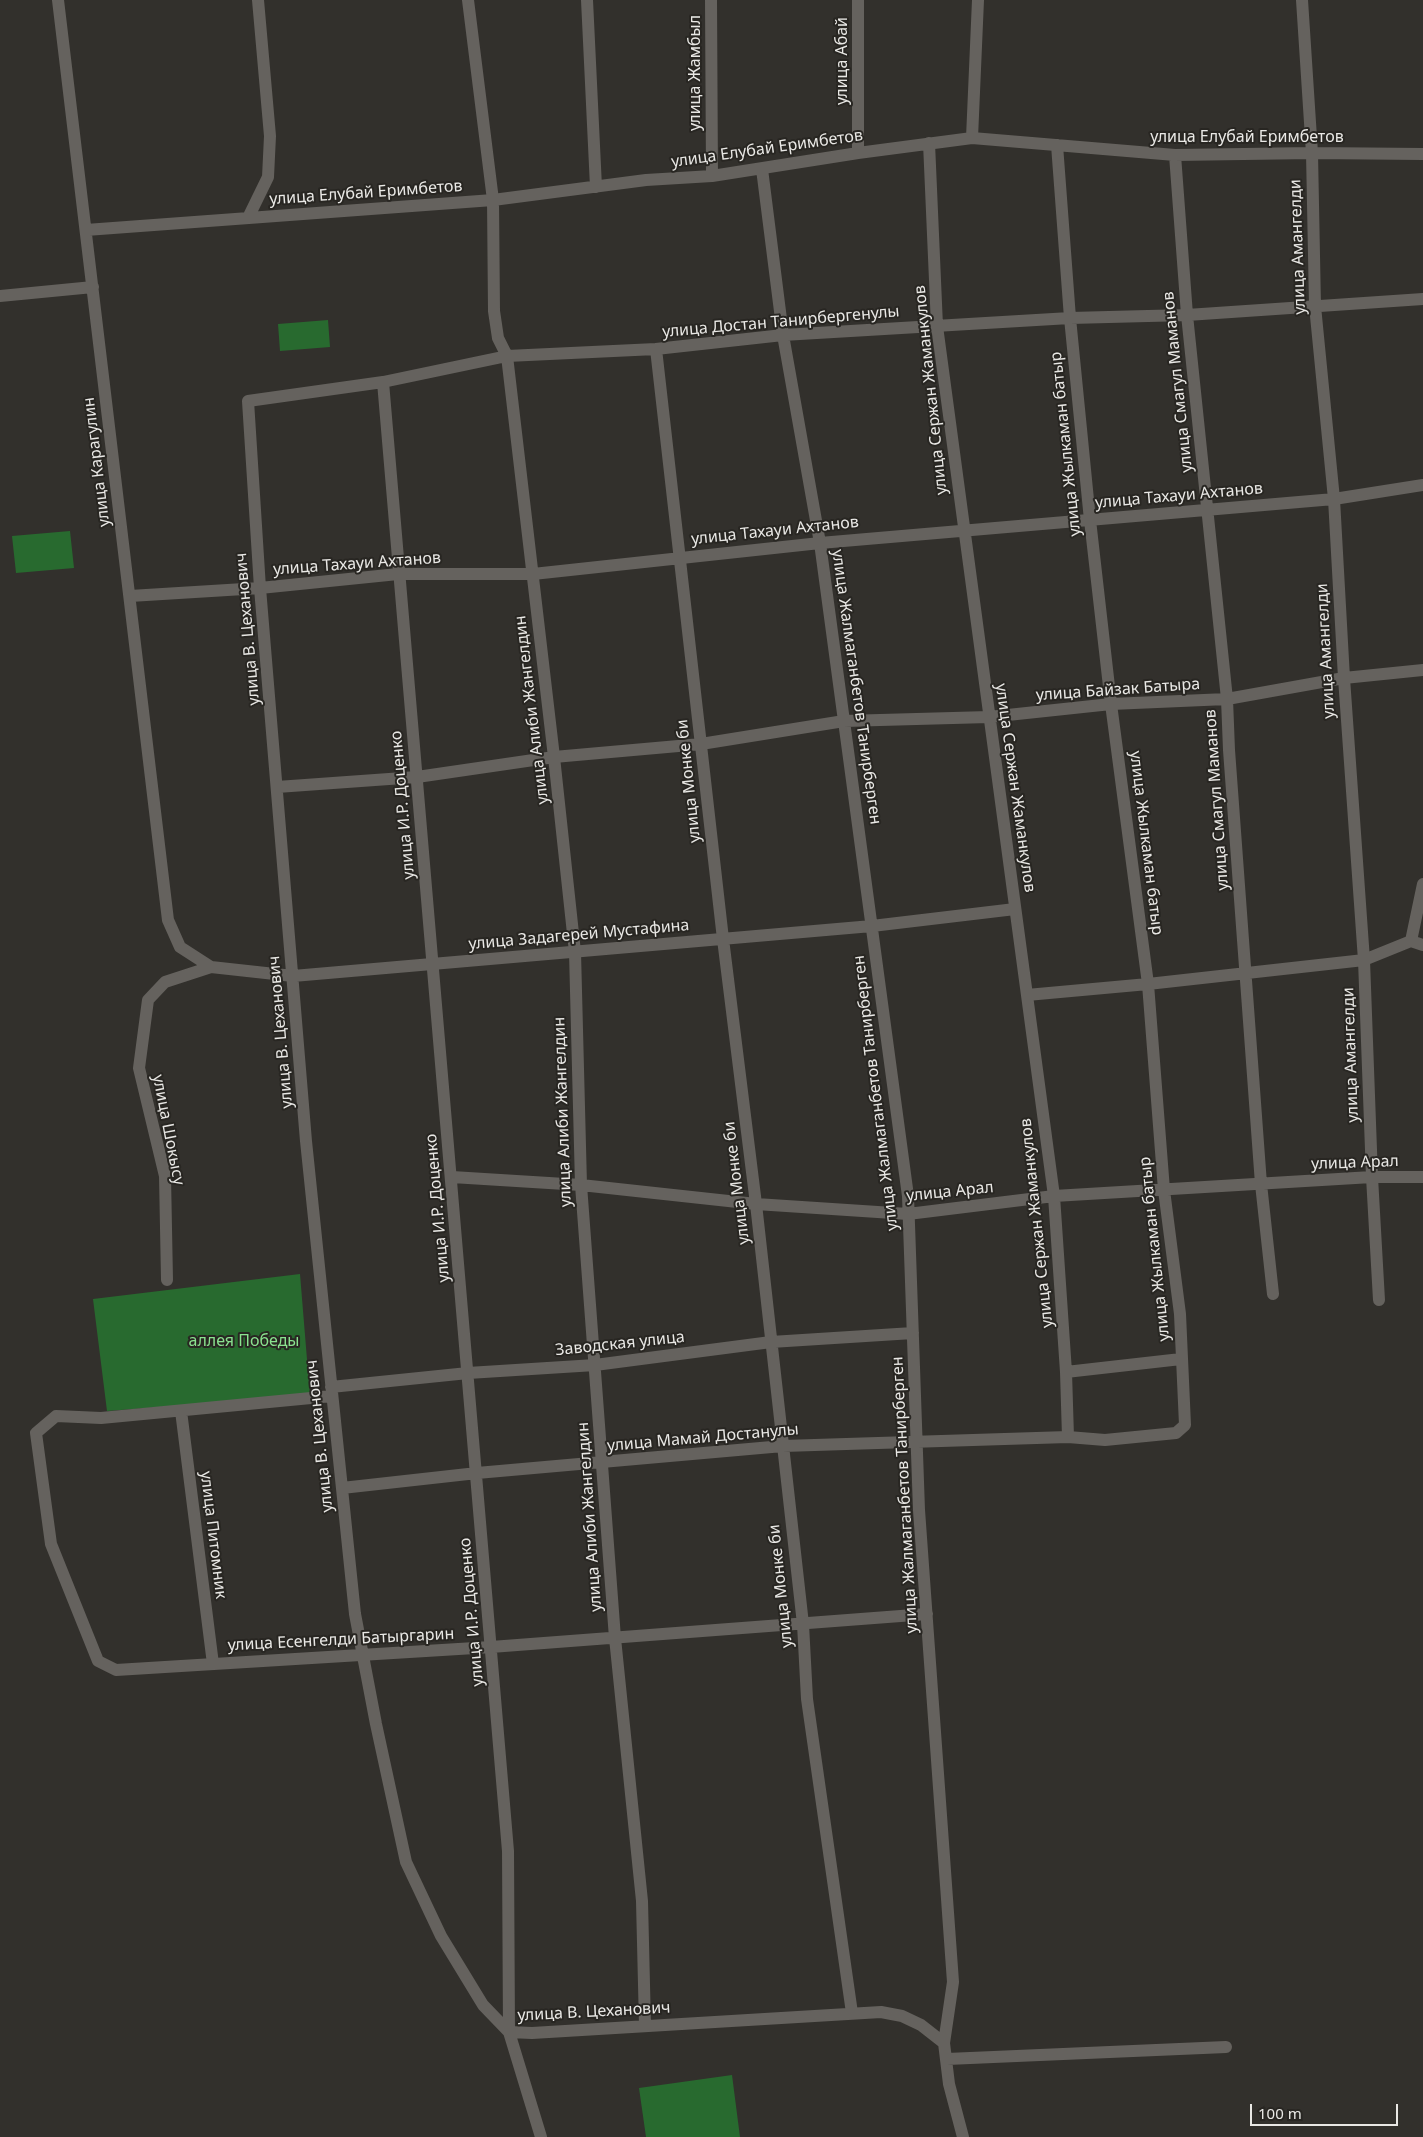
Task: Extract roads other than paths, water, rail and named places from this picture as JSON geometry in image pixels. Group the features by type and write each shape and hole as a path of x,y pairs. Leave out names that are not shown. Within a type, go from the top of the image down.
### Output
{"street":[{"name":"улица Карагулин","path":"58,0 168,920"},
{"path":"248,218 268,177 270,136 258,0"},
{"name":"улица Алиби Жангелдин","path":"468,0 493,200 494,311 498,338 507,356 575,952 580,1185 615,1638 642,1901 645,2026"},
{"path":"587,0 596,187"},
{"name":"улица Жамбыл","path":"711,0 712,176"},
{"name":"улица Абай","path":"858,0 858,153"},
{"path":"972,138 978,0"},
{"name":"улица Амангелди","path":"1302,0 1312,152 1315,306 1334,499 1344,678 1364,960 1372,1177 1379,1300"},
{"name":"улица Елубай Еримбетов","path":"86,230 493,200 646,180 712,176 858,153 972,138 1175,155 1312,152 1423,154"},
{"name":"улица Сержан Жаманкулов","path":"929,143 937,326 1054,1196 1066,1372 1068,1437"},
{"name":"улица Жылкаман батыр","path":"1057,145 1070,318 1090,520 1111,704 1148,984 1164,1190 1180,1314 1185,1425 1176,1433 1105,1440 1068,1437"},
{"name":"улица Смагул Маманов","path":"1175,155 1187,315 1227,699 1261,1184 1273,1294"},
{"name":"улица Жалмаганбетов Танирберген","path":"762,169 783,335 820,543 908,1196 917,1443 953,1982 944,2043 949,2084 963,2137"},
{"path":"0,296 93,287"},
{"name":"улица Достан Танирбергенулы","path":"248,401 383,382 507,356 656,349 783,335 1070,318 1187,315 1423,299"},
{"name":"улица Монке би","path":"656,349 723,939 756,1204 802,1624 807,1699 852,2013"},
{"name":"улица И.Р. Доценко","path":"383,382 508,1851 509,2032"},
{"name":"улица В. Цеханович","path":"248,401 260,588 306,1141 355,1614 406,1862 441,1936 483,2005 509,2032 532,2033 881,2012 902,2016 921,2025 944,2043"},
{"name":"улица Тахауи Ахтанов","path":"130,596 260,588 398,574 533,574 820,543 1334,499 1423,485"},
{"name":"улица Байзак Батыра","path":"277,787 417,777 554,757 701,744 844,721 989,717 1111,704 1227,699 1344,678 1423,670"},
{"path":"1027,995 1148,984 1364,960 1417,943 1423,884"},
{"name":"улица Задагерей Мустафина","path":"168,920 180,947 211,967 293,976 872,926 1015,909"},
{"name":"улица Шокысу","path":"167,1280 165,1176 139,1068 148,1000 165,982 211,967"},
{"name":"улица Арал","path":"452,1177 580,1185 756,1204 908,1214 1054,1196 1372,1177 1423,1177"},
{"name":"Заводская улица","path":"116,1670 98,1661 51,1544 36,1433 56,1416 101,1418 181,1411 468,1373 595,1365 771,1342 913,1333"},
{"path":"1066,1372 1181,1359"},
{"name":"улица Питомник","path":"181,1411 213,1664"},
{"name":"улица Мамай Достанулы","path":"342,1488 476,1473 783,1446 1068,1437"},
{"name":"улица Есенгелди Батыргарин","path":"116,1670 491,1648 927,1614"},
{"path":"509,2032 541,2137"},
{"path":"947,2059 1226,2047"}],"park label":[{"name":"аллея Победы","path":"244,1341"}]}
